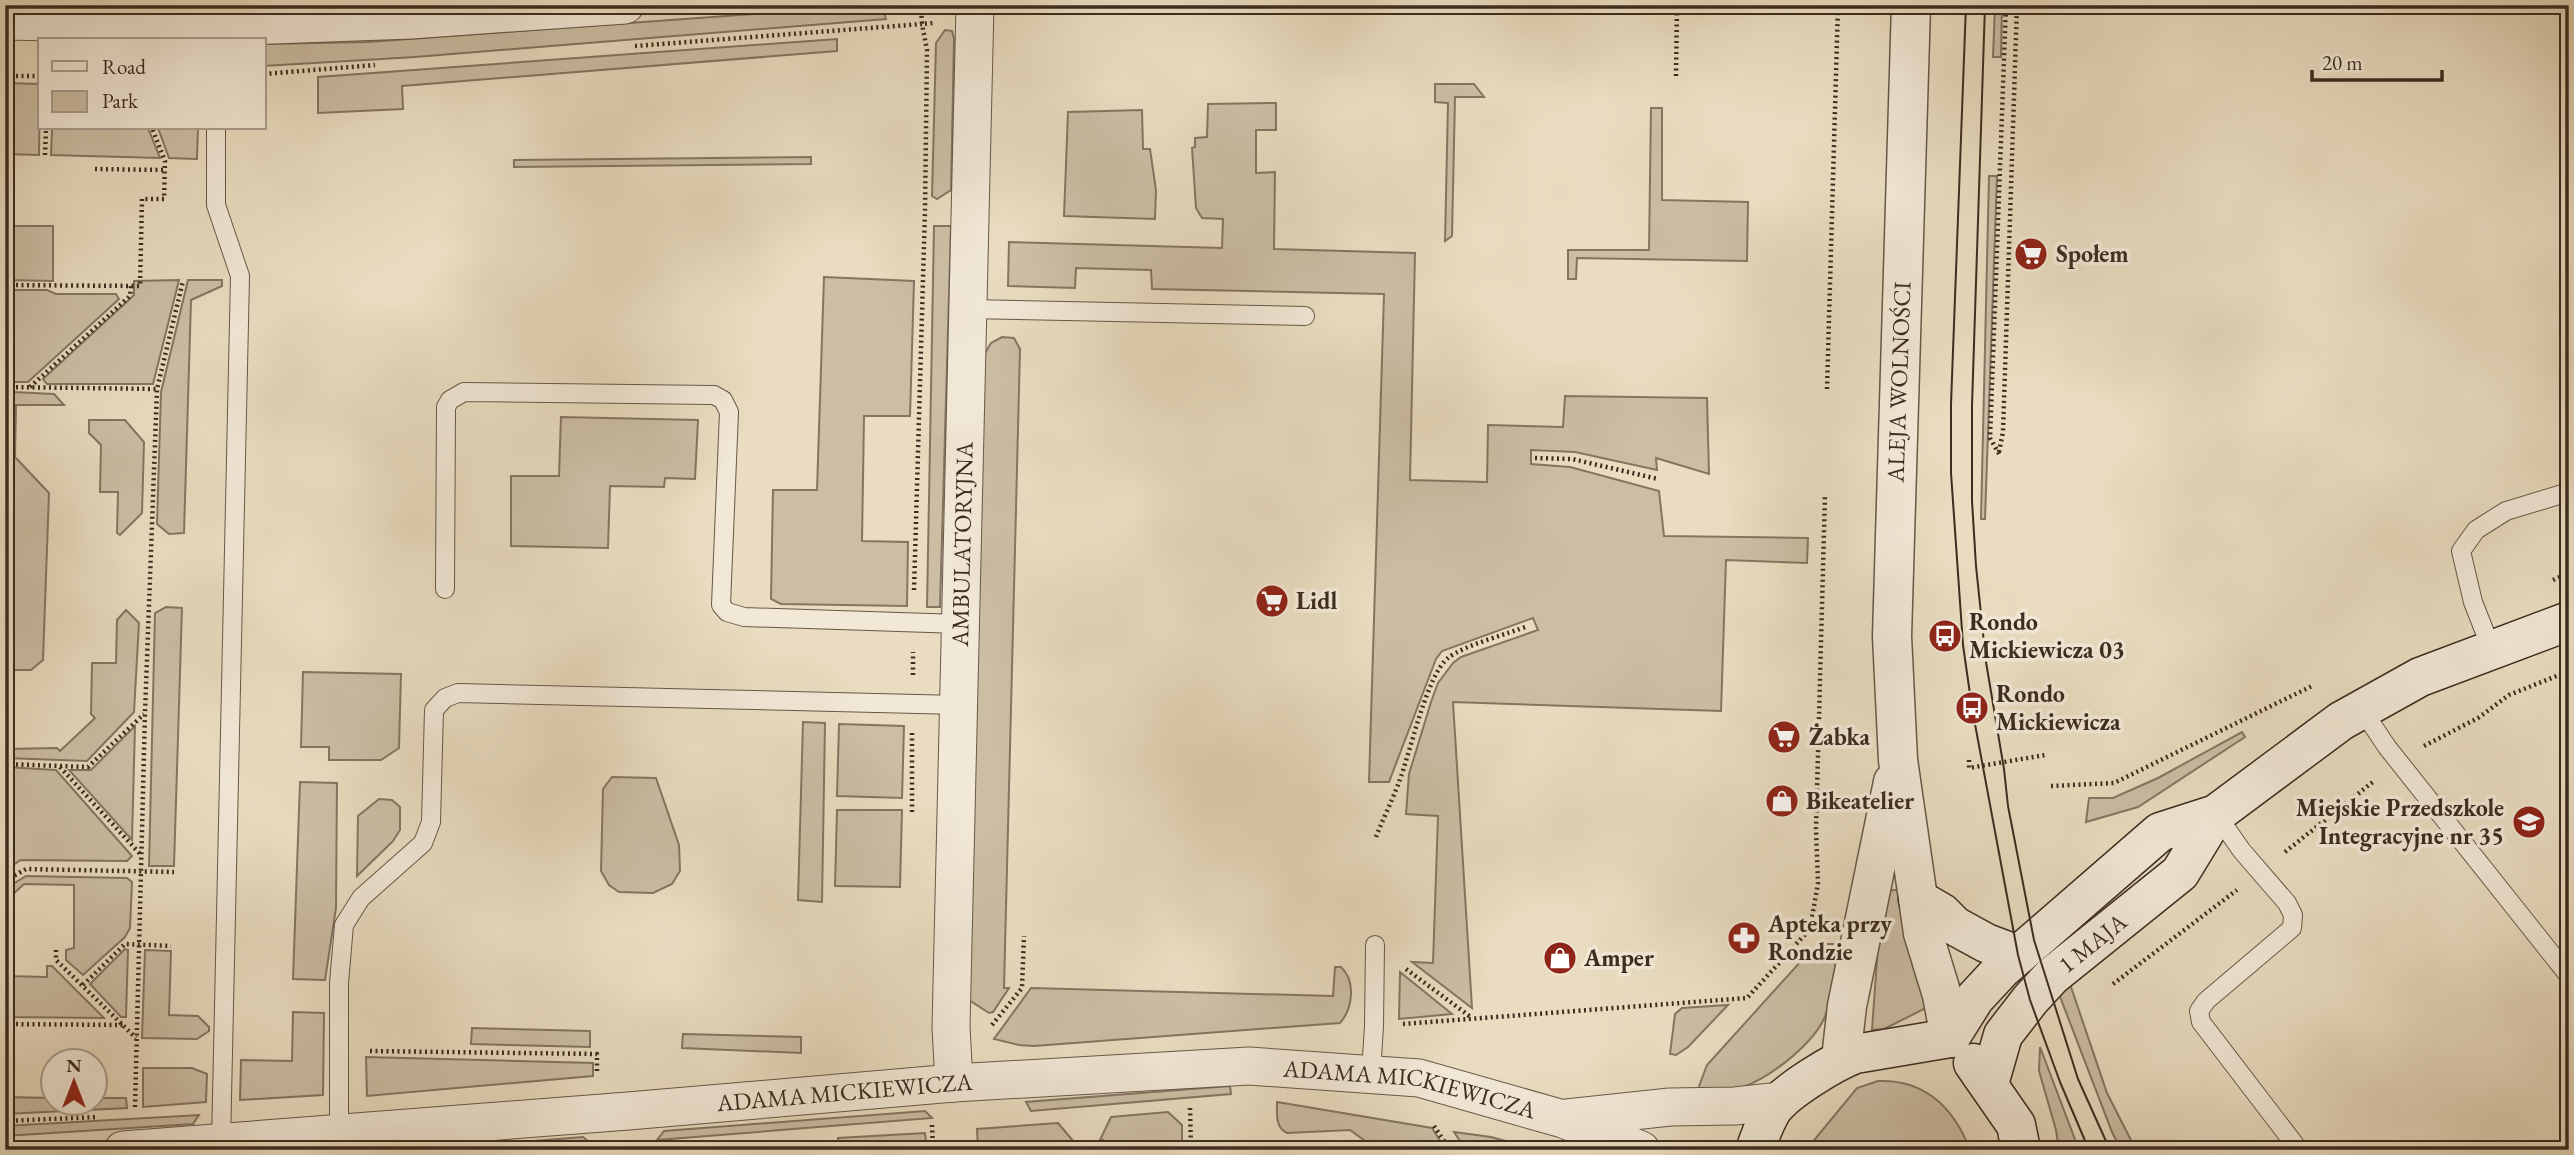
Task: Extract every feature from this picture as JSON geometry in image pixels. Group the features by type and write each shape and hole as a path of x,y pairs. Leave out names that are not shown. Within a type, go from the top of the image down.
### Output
{"main road":[{"name":"ALEJA WOLNOŚCI","path":"1911,5 1893,624 1898,760 1923,933 1942,995 1950,1038"},
{"name":"1 MAJA","path":"1950,1038 1975,998 2018,955 2160,832 2216,814 2341,721 2420,677 2569,621"},
{"name":"ALEJA WOLNOŚCI","path":"1841,1059 1847,1006 1898,760"},
{"name":"1 MAJA","path":"1989,1084 2003,1034 2031,1000 2052,976 2180,873 2216,814"},
{"path":"1919,899 1975,937 2018,955"},
{"path":"1755,1150 1772,1111 1781,1101 1841,1059 1865,1052 1950,1038 1989,1084 2016,1125 2021,1150"}],"street":[{"path":"5,21 217,33 625,5"},
{"name":"AMBULATORYJNA","path":"954,1083 951,1027 975,5"},
{"name":"ADAMA MICKIEWICZA","path":"123,1150 954,1083 1249,1066 1419,1078 1563,1119 1641,1150"},
{"name":"ADAMA MICKIEWICZA","path":"1563,1119 1670,1107 1735,1106 1781,1101"}],"lane":[{"path":"216,130 216,205 240,276 221,1143"},
{"path":"967,309 1305,316"},
{"path":"445,589 446,407 450,400 464,392 714,395 723,400 729,412 720,605 727,612 744,617 960,624"},
{"path":"2491,649 2473,602 2461,551 2476,530 2506,511 2569,492"},
{"path":"339,1133 339,983 344,925 361,898 423,843 431,822 434,710 445,698 458,692 959,705"},
{"path":"2361,708 2399,761 2569,976"},
{"path":"2216,814 2287,903 2293,915 2292,928 2206,1001 2199,1011 2201,1021 2299,1150"},
{"path":"1371,1073 1375,945"}],"path":[{"path":"1676,76 1677,5"},
{"path":"1826,390 1838,5"},
{"path":"2006,5 1990,438 1999,453 2003,432 2017,5"},
{"path":"634,46 922,24 927,50 925,210 913,624 912,816"},
{"path":"266,74 388,65"},
{"path":"5,76 38,76"},
{"path":"45,155 46,130"},
{"path":"5,285 140,286 142,199 164,199 164,162 153,130"},
{"path":"95,169 164,170"},
{"path":"135,1115 145,713 157,390 183,281"},
{"path":"30,387 130,296 131,286"},
{"path":"5,387 157,390"},
{"path":"1535,458 1572,459 1658,479"},
{"path":"1374,1026 1746,998 1810,929 1818,883 1816,829 1825,494"},
{"path":"1376,837 1399,782 1432,682 1447,658 1528,626"},
{"path":"2109,987 2260,872 2408,754 2478,718 2509,695 2569,671"},
{"path":"2051,786 2114,783 2319,683"},
{"path":"5,764 88,767 145,713"},
{"path":"2019,752 2019,759"},
{"path":"1969,760 1969,768 2045,755"},
{"path":"60,766 142,856"},
{"path":"5,881 26,869 174,872"},
{"path":"951,1027 982,1037 1022,988 1024,936"},
{"path":"83,985 125,944 171,946"},
{"path":"1375,945 1473,1019"},
{"path":"56,950 56,960 137,1038"},
{"path":"5,1024 123,1025"},
{"path":"359,1050 597,1054 597,1083"},
{"path":"1190,1104 1191,1150"},
{"path":"5,1121 109,1116"},
{"path":"1442,1122 1430,1120 1450,1150"},
{"path":"933,1150 932,1124 944,1123"}],"green space":[{"path":"882,5 886,19 415,57 266,66 266,44 367,42"},
{"path":"1995,5 2002,5 2001,57 1993,57"},
{"path":"945,30 952,31 954,39 951,190 937,199 932,196 936,43"},
{"path":"837,39 837,51 402,86 403,109 318,113 318,77"},
{"path":"5,83 38,84 39,155 5,154"},
{"path":"1435,84 1474,84 1484,97 1455,97 1452,236 1445,241 1448,103 1435,102"},
{"path":"1276,103 1276,130 1256,130 1256,173 1275,172 1274,249 1415,253 1410,480 1487,482 1488,425 1563,427 1565,396 1707,398 1709,474 1656,458 1657,470 1575,452 1531,450 1531,464 1570,467 1659,491 1664,536 1808,538 1807,563 1726,560 1721,711 1453,702 1472,1008 1412,962 1433,963 1438,816 1406,814 1409,774 1438,683 1453,663 1461,657 1538,630 1533,618 1442,651 1436,659 1389,782 1369,782 1384,294 1152,289 1151,270 1076,268 1075,288 1008,286 1009,242 1222,248 1223,219 1202,218 1196,208 1192,148 1195,147 1195,138 1207,137 1208,104"},
{"path":"1651,108 1662,108 1662,200 1748,202 1747,261 1577,258 1576,279 1568,279 1568,250 1649,250"},
{"path":"1142,110 1143,149 1150,149 1156,190 1155,219 1064,216 1068,112"},
{"path":"52,130 149,130 160,158 51,155"},
{"path":"159,130 198,130 197,159 169,158"},
{"path":"811,157 811,164 514,167 514,160"},
{"path":"1989,176 1997,176 1985,519 1981,519"},
{"path":"5,226 53,226 53,281 5,280"},
{"path":"934,226 951,226 940,607 927,607"},
{"path":"824,277 914,281 910,416 864,416 862,541 908,542 907,606 781,604 771,599 773,490 817,490"},
{"path":"179,280 153,384 47,384 43,379 134,295 134,281"},
{"path":"188,280 222,280 222,286 191,300 184,533 169,534 157,524 161,392"},
{"path":"5,290 47,290 56,294 116,294 119,299 28,382 5,382"},
{"path":"1002,337 1014,338 1020,349 1004,988 1009,988 993,1012 989,1013 969,1000 984,355 991,343"},
{"path":"12,392 54,394 64,405 16,405 15,457 49,493 43,660 31,670 5,670 5,400"},
{"path":"561,417 698,420 695,479 665,478 664,487 610,486 608,548 511,546 511,476 559,476"},
{"path":"89,420 125,420 144,442 142,513 120,535 117,533 118,492 100,492 101,445 89,433"},
{"path":"166,607 182,608 174,866 149,866 155,613"},
{"path":"126,610 139,623 134,712 87,761 5,758 5,749 57,748 60,751 95,718 91,714 92,663 116,663 117,620"},
{"path":"303,672 401,674 399,748 381,760 329,760 329,747 301,747"},
{"path":"803,722 825,723 822,902 798,900"},
{"path":"839,724 904,726 902,798 837,796"},
{"path":"135,726 132,840 69,770 91,770"},
{"path":"2242,732 2245,737 2138,807 2086,822 2089,798 2113,798 2158,778"},
{"path":"5,767 56,770 132,856 127,861 21,860 5,870"},
{"path":"612,777 656,778 679,845 680,871 672,884 653,893 619,892 609,885 601,871 603,789"},
{"path":"300,782 337,783 336,908 325,980 293,979"},
{"path":"379,799 392,800 400,807 400,830 393,841 357,876 358,816"},
{"path":"837,810 902,810 900,887 835,886"},
{"path":"26,876 127,878 132,882 130,928 125,937 83,975 66,960 66,950 74,948 74,885 24,884 10,897 5,897 5,889"},
{"path":"1882,890 1901,890 1930,1006 1884,1029 1872,1030"},
{"path":"1823,944 1837,944 1834,980 1826,1014 1813,1036 1781,1066 1757,1081 1728,1090 1698,1089 1707,1065 1812,949"},
{"path":"125,949 128,950 126,1017 121,1017 90,984"},
{"path":"145,950 171,951 169,1015 198,1016 209,1027 209,1031 197,1039 142,1038"},
{"path":"47,966 52,966 104,1018 5,1017 5,976 47,977"},
{"path":"1335,967 1341,967 1346,973 1351,987 1348,1010 1340,1023 1034,1046 994,1039 1031,988 1333,996"},
{"path":"1400,972 1452,1014 1399,1019"},
{"path":"2070,984 2107,1093 2136,1150 2121,1150 2112,1132 2059,994"},
{"path":"1728,1005 1688,1047 1676,1055 1670,1054 1675,1014 1682,1008"},
{"path":"293,1012 324,1013 323,1095 240,1100 241,1060 292,1061"},
{"path":"472,1028 590,1031 590,1047 471,1044"},
{"path":"683,1034 801,1037 801,1053 682,1048"},
{"path":"2040,1047 2079,1150 2059,1150 2039,1071"},
{"path":"366,1057 593,1063 593,1076 367,1096"},
{"path":"143,1068 192,1068 207,1074 206,1102 143,1107"},
{"path":"1878,1081 1910,1085 1936,1099 1955,1121 1970,1150 1806,1150 1857,1088"},
{"path":"1230,1086 1231,1094 1031,1111 1026,1102"},
{"path":"5,1097 38,1098 38,1112 5,1114"},
{"path":"108,1098 126,1098 127,1108 108,1109"},
{"path":"1277,1102 1432,1128 1446,1150 1370,1150 1368,1143 1350,1130 1287,1133 1280,1128"},
{"path":"925,1111 932,1118 657,1140 664,1131"},
{"path":"1168,1112 1182,1125 1182,1142 1104,1147 1103,1140 1100,1140 1111,1117"},
{"path":"199,1115 193,1124 5,1136 5,1126"},
{"path":"1058,1123 1074,1142 1069,1142 1070,1150 978,1150 977,1129"},
{"path":"1454,1132 1491,1137 1539,1150 1466,1150"},
{"path":"925,1133 927,1150 727,1150 838,1144 838,1138"},
{"path":"583,1137 593,1145 559,1150 420,1150"}],"tram line":[{"path":"1966,5 1951,404 1951,473 1963,645 1972,708 2018,955 2030,1000 2089,1150"},
{"path":"1985,5 1972,406 1972,501 1986,662 2008,806 2034,940 2078,1079 2110,1150"}],"place":[{"name":"Społem","path":"2031,254"},
{"name":"Lidl","path":"1272,601"},
{"name":"Rondo Mickiewicza 03","path":"1945,636"},
{"name":"Rondo Mickiewicza","path":"1972,708"},
{"name":"Żabka","path":"1784,737"},
{"name":"Bikeatelier","path":"1782,801"},
{"name":"Miejskie Przedszkole Integracyjne nr 35","path":"2529,822"},
{"name":"Apteka przy Rondzie","path":"1744,938"},
{"name":"Amper","path":"1560,958"}]}
